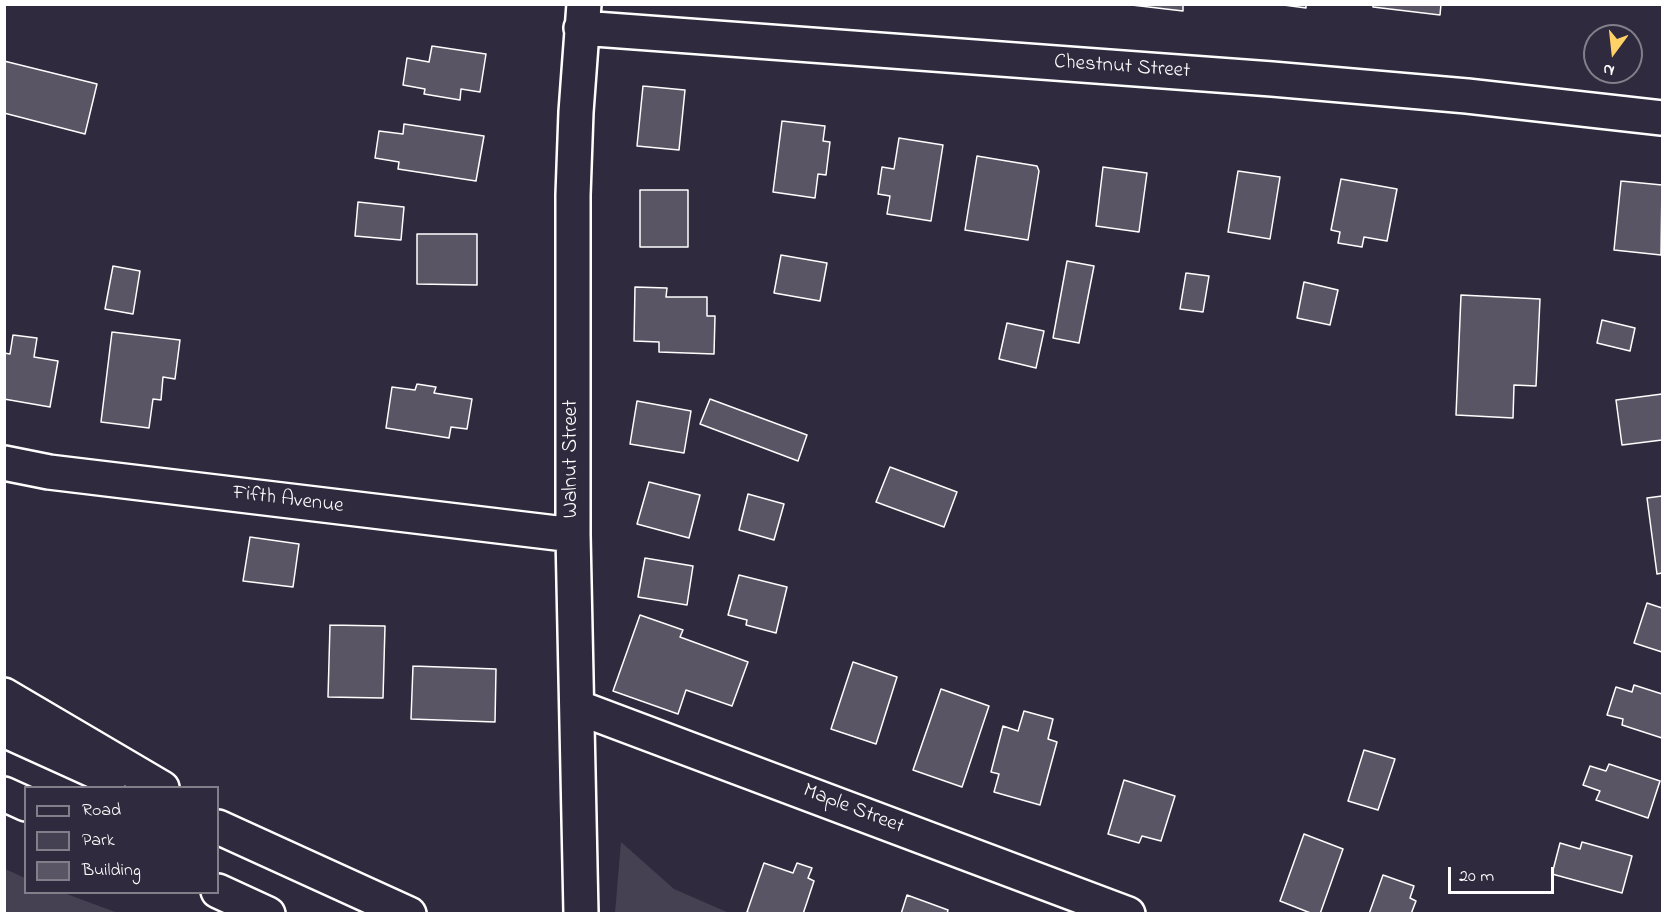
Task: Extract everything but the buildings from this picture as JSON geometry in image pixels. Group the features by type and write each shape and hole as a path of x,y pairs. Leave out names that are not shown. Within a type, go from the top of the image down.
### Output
{"main road":[{"name":"Chestnut Street","path":"583,16 1467,96 1662,118"},
{"name":"Walnut Street","path":"581,914 573,535 573,195 583,16"},
{"name":"Fifth Avenue","path":"4,463 49,472 573,535"},
{"path":"4,695 159,786"},
{"name":"Maple Street","path":"577,707 1128,914"},
{"path":"4,730 127,786"},
{"path":"4,795 24,803"},
{"path":"219,821 268,850"},
{"path":"219,827 409,914"},
{"path":"219,891 268,914"}],"green space":[{"path":"621,842 674,889 729,913 615,913"},
{"path":"5,869 24,878 24,894 67,894 118,913 5,913"}]}
